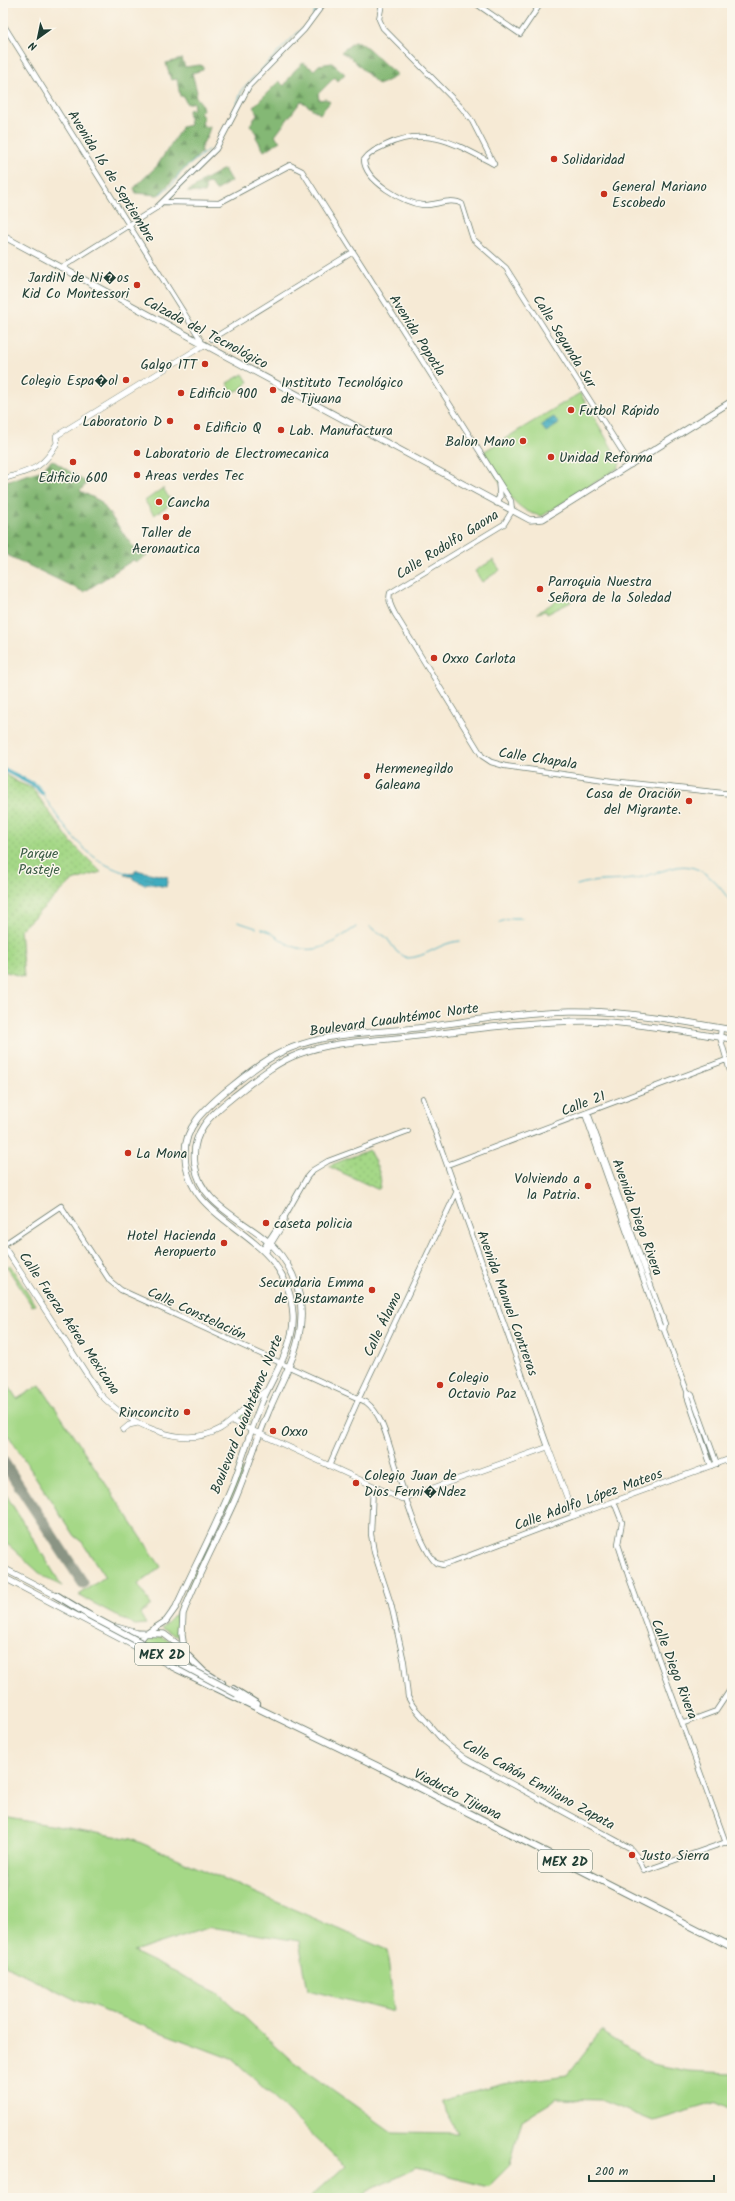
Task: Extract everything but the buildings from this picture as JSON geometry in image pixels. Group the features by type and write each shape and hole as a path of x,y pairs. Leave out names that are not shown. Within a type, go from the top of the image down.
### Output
{"highway":[{"name":"MEX 2D","path":"56,1595 87,1614 257,1704"},
{"name":"MEX 2D","path":"185,1651 204,1672 257,1704"},
{"name":"Viaducto Tijuana","path":"171,1666 398,1775 732,1947"},
{"name":"Viaducto Tijuana","path":"257,1704 732,1942"}],"main road":[{"name":"Calzada del Tecnológico","path":"3,236 530,520 544,519 631,465"},
{"path":"3,479 39,468 50,456 57,443 56,436 202,342"},
{"path":"631,465 732,402"},
{"path":"497,503 500,496 500,484"},
{"name":"Boulevard Cuauhtémoc Norte","path":"147,1633 166,1621 176,1607 234,1481 267,1390 292,1332 293,1314 285,1278 264,1250 197,1196 188,1176 185,1147 193,1124 206,1108 268,1060 288,1049 330,1038 525,1014 570,1011 602,1012 732,1030"},
{"name":"Boulevard Cuauhtémoc Norte","path":"185,1651 182,1634 183,1614 234,1502 260,1433 288,1366 300,1334 302,1312 297,1285 287,1265 270,1242 213,1200 205,1191 196,1173 194,1148 200,1129 212,1114 265,1072 296,1055 330,1045 554,1022 589,1021 627,1024 732,1039"},
{"name":"Calle Fuerza Aérea Mexicana","path":"3,1245 99,1393 118,1412 138,1423 161,1432 190,1436 215,1432 232,1420 260,1394 267,1390"},
{"path":"232,1420 398,1498 406,1498 548,1447"},
{"path":"123,1430 138,1423"},
{"name":"Avenida Manuel Contreras","path":"548,1447 574,1516"},
{"name":"Calle Adolfo López Mateos","path":"574,1516 732,1458"},
{"name":"MEX 2D","path":"3,1568 123,1630 164,1634 185,1651 183,1662 171,1666 3,1577"},
{"name":"MEX 2D","path":"142,1650 140,1640 147,1633"}],"street":[{"path":"61,268 130,225 163,202 216,149 249,86 308,25 324,3"},
{"name":"Calle Segunda Sur","path":"382,3 379,19 382,28 461,107 475,128 494,164 456,144 421,137 401,138 371,152 364,160 364,164 370,174 392,193 418,204 455,201 462,204 473,239 506,268 631,465"},
{"path":"475,3 520,34 541,3"},
{"name":"Avenida 16 de Septiembre","path":"3,24 202,342"},
{"name":"Avenida Popotla","path":"163,202 219,203 290,165 302,171 511,501 512,511"},
{"path":"212,339 353,252"},
{"name":"Calle Rodolfo Gaona","path":"390,593 504,524 512,511"},
{"name":"Calle Chapala","path":"390,593 390,604 395,614 482,756 491,762 505,766 612,781 732,794"},
{"path":"721,1028 720,1037 732,1078"},
{"name":"Calle 21","path":"447,1165 587,1114 726,1060"},
{"name":"Avenida Manuel Contreras","path":"423,1098 548,1447"},
{"name":"Avenida Diego Rivera","path":"587,1114 660,1326 664,1330 687,1391 687,1396 711,1466"},
{"path":"270,1242 297,1193 313,1170 328,1161 408,1131"},
{"name":"Calle Álamo","path":"329,1466 359,1398 457,1191"},
{"name":"Calle Constelación","path":"3,1245 61,1206 115,1286 207,1330 359,1398 371,1406 383,1427 406,1498 425,1546 433,1560 439,1565 452,1562"},
{"path":"264,1250 284,1223 285,1216"},
{"name":"Avenida Diego Rivera","path":"687,1391 692,1395 717,1464"},
{"name":"Calle Cañón Emiliano Zapata","path":"373,1486 371,1534 374,1552 391,1604 404,1662 408,1697 413,1706 444,1742 466,1758 598,1828 630,1848 638,1858 644,1871 726,1843"},
{"name":"Calle Diego Rivera","path":"614,1502 622,1522 618,1544 654,1649 684,1723 726,1843"},
{"name":"Calle Adolfo López Mateos","path":"452,1562 574,1516"},
{"path":"684,1723 716,1711 732,1687"},
{"path":"726,1843 732,1840"}],"green space":[{"path":"354,42 358,42 368,49 396,73 396,76 379,85 350,57 341,52"},
{"path":"182,59 185,67 203,66 203,70 192,73 197,92 195,96 201,103 203,109 200,113 204,118 202,122 204,127 210,127 209,131 202,146 201,153 158,195 136,193 134,188 157,166 182,127 190,125 188,110 194,109 193,102 187,104 183,96 180,96 177,79 171,80 166,63"},
{"path":"303,63 314,70 319,65 332,63 345,74 338,81 335,77 318,94 319,100 326,99 330,102 320,114 301,101 275,136 280,141 264,151 256,137 257,133 250,125 258,113 253,107 279,81 284,86 294,71"},
{"path":"224,169 231,181 216,191 210,183 205,184 205,193 187,192 200,184 200,182"},
{"path":"243,374 248,382 239,390 232,392 227,383"},
{"name":"Unidad Reforma","path":"580,393 620,462 618,468 542,516 531,513 522,508 506,492 483,452"},
{"path":"52,460 87,483 80,491 100,501 134,548 144,552 147,555 137,562 133,560 84,592 3,553 3,482 40,471"},
{"name":"Cancha","path":"163,488 172,503 154,515 145,501"},
{"path":"493,560 500,570 482,582 475,571"},
{"path":"566,595 571,602 547,614 546,611 537,613"},
{"name":"Parque Pasteje","path":"3,773 17,782 32,788 71,842 101,872 72,881 20,930 24,977 3,971"},
{"path":"369,1150 380,1175 381,1180 379,1189 328,1166"},
{"path":"10,1265 35,1305 32,1306 7,1267"},
{"path":"3,1377 17,1399 40,1385 161,1567 138,1584 151,1605 140,1614 146,1624 135,1625 78,1595 105,1577 82,1542 74,1536 3,1427"},
{"path":"257,1397 249,1422 237,1416"},
{"path":"242,1468 241,1477 178,1615 178,1637 162,1628 176,1614"},
{"path":"3,1493 5,1493 62,1586 45,1578 3,1540"},
{"path":"151,1635 169,1640 176,1646 181,1654 179,1661 170,1661 145,1648 142,1641 146,1636"},
{"path":"3,1817 132,1839 387,1950 394,2012 308,1990 299,1941 210,1927 133,1952 218,1993 291,2060 392,2132 458,2133 440,2101 503,2084 567,2075 601,2031 652,2064 688,2071 732,2073 732,2110 717,2102 653,2121 601,2100 557,2099 522,2120 510,2165 488,2187 416,2168 366,2192 362,2198 310,2198 345,2166 234,2060 76,2000 5,1965"}],"water":[{"path":"554,417 559,424 546,432 541,425"},
{"path":"135,870 168,877 166,887 147,883 145,885 133,879 133,877 125,875 126,872 134,874"}],"waterway":[{"path":"313,15 320,3"},
{"path":"234,111 243,88 302,28"},
{"path":"160,194 175,182 179,173 208,150"},
{"path":"3,769 36,786 42,793"},
{"path":"42,793 77,842 100,861 127,873"},
{"path":"577,885 591,882 632,879 671,868 686,866 694,868 709,877 722,890 732,904"},
{"path":"500,922 511,918 522,918"},
{"path":"238,922 256,928"},
{"path":"262,929 272,933 286,943 297,948 315,949 332,943 356,927"},
{"path":"370,927 386,937 397,952 407,958 420,955 446,944 460,941"}],"taxiway":[{"path":"3,1461 83,1583"}],"place":[{"name":"Solidaridad","path":"554,159"},
{"name":"General Mariano Escobedo","path":"604,194"},
{"name":"JardiN de Ni�os Kid Co Montessori","path":"137,285"},
{"name":"Galgo ITT","path":"205,364"},
{"name":"Colegio Espa�ol","path":"126,380"},
{"name":"Instituto Tecnológico de Tijuana","path":"273,390"},
{"name":"Edificio 900","path":"181,393"},
{"name":"Futbol Rápido","path":"571,410"},
{"name":"Laboratorio D","path":"170,421"},
{"name":"Edificio Q","path":"197,427"},
{"name":"Lab. Manufactura","path":"281,430"},
{"name":"Balon Mano","path":"523,441"},
{"name":"Laboratorio de Electromecanica","path":"137,453"},
{"name":"Unidad Reforma","path":"551,457"},
{"name":"Edificio 600","path":"73,462"},
{"name":"Areas verdes Tec","path":"137,475"},
{"name":"Cancha","path":"159,502"},
{"name":"Taller de Aeronautica","path":"166,517"},
{"name":"Parroquia Nuestra Señora de la Soledad","path":"540,589"},
{"name":"Oxxo Carlota","path":"434,658"},
{"name":"Hermenegildo Galeana","path":"367,776"},
{"name":"Casa de Oración del Migrante.","path":"689,801"},
{"name":"La Mona","path":"128,1153"},
{"name":"Volviendo a la Patria.","path":"588,1186"},
{"name":"caseta policia","path":"266,1223"},
{"name":"Hotel Hacienda Aeropuerto","path":"224,1243"},
{"name":"Secundaria Emma de Bustamante","path":"372,1290"},
{"name":"Colegio Octavio Paz","path":"440,1385"},
{"name":"Rinconcito","path":"187,1412"},
{"name":"Oxxo","path":"273,1431"},
{"name":"Colegio Juan de Dios Ferni�Ndez","path":"356,1483"},
{"name":"Justo Sierra","path":"632,1855"}]}
